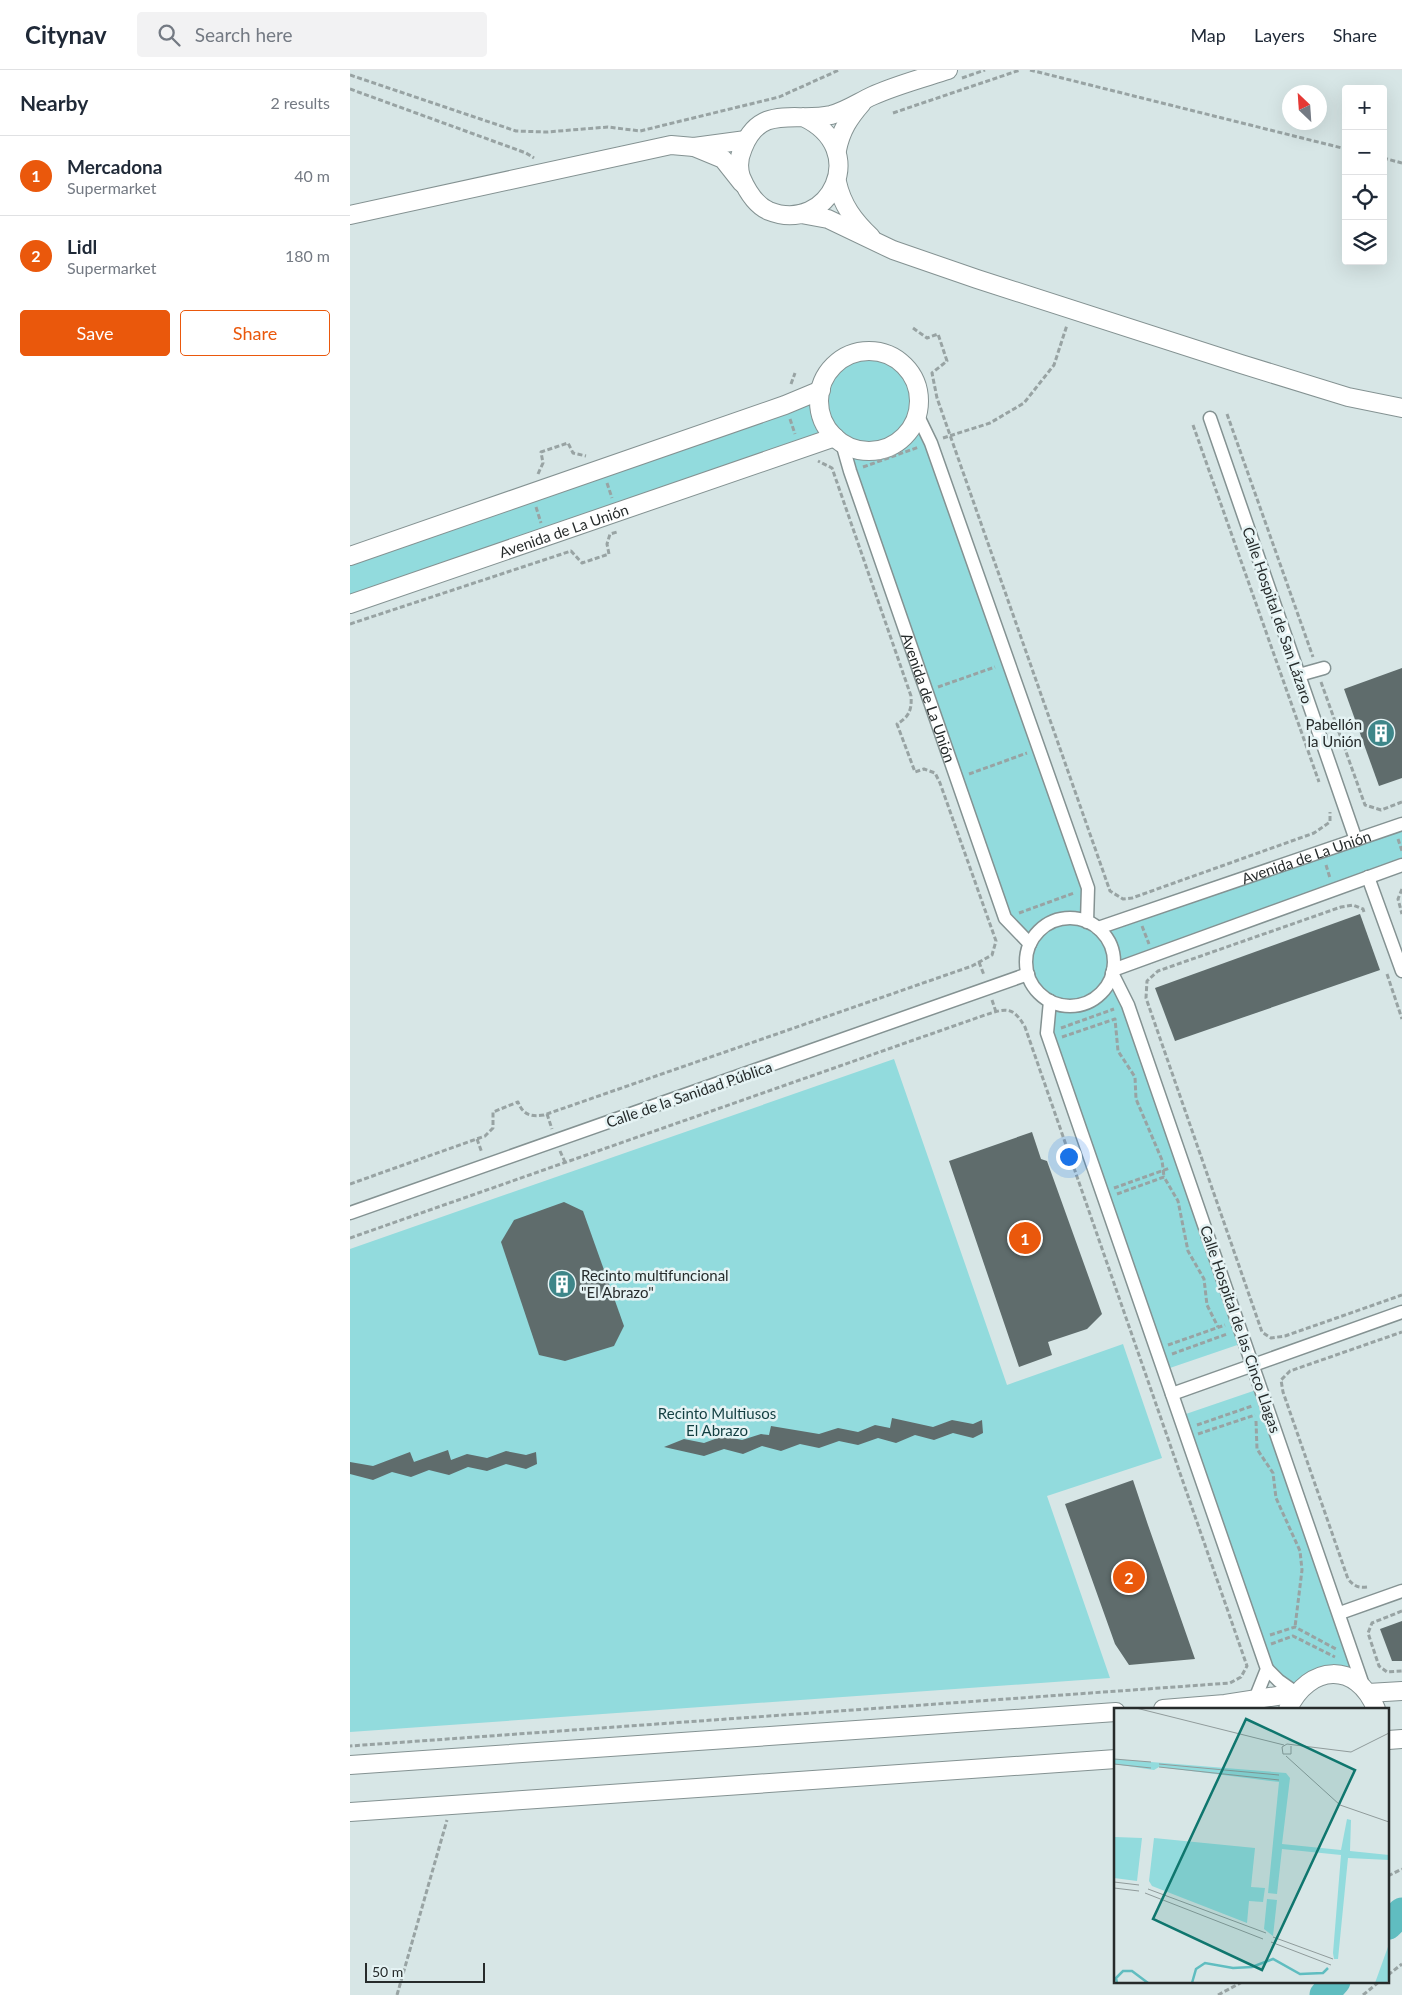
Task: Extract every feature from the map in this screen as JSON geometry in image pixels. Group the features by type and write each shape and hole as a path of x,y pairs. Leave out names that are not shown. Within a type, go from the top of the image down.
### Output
{"main road":[{"path":"745,187 739,172 740,156 746,140 757,127 771,119 787,115 803,117 830,115 864,101 953,75"},
{"path":"837,150 841,134 848,119 864,101"},
{"path":"803,117 824,130 837,150 839,166 837,182 841,198 860,226 873,239 893,250"},
{"path":"350,215 671,145 694,147 746,140"},
{"path":"694,147 723,159 754,201 768,211 785,215 801,214 828,219 893,250 977,279 1330,391 1402,408"},
{"path":"801,214 817,207 829,196 837,182"},
{"path":"869,351 888,355 900,362 914,378 919,397 917,414 909,431 896,443 878,450 860,450 838,440 822,420 819,402 821,390 826,376 831,370 851,354 869,351"},
{"path":"350,556 786,405 821,390"},
{"name":"Avenida de La Unión","path":"350,604 616,511 838,440"},
{"path":"1288,1708 1296,1693 1305,1684 1328,1675 1347,1678 1366,1690 1375,1708"},
{"path":"1366,1690 1402,1690"},
{"path":"1175,1708 1224,1704 1296,1693"},
{"path":"350,1765 1114,1712"},
{"path":"350,1812 1114,1760"}],"street":[{"path":"917,414 931,443 1088,888 1093,925"},
{"name":"Calle Hospital de San Lázaro","path":"1210,418 1356,840"},
{"name":"Avenida de La Unión","path":"838,440 1006,918 1030,944"},
{"path":"1300,675 1321,669"},
{"name":"Avenida de La Unión","path":"1093,925 1138,914 1402,824"},
{"path":"1113,971 1402,865"},
{"path":"1368,878 1402,971"},
{"path":"1074,918 1093,925 1111,947 1113,971 1100,994 1089,1002 1062,1006 1038,993 1028,974 1026,956 1030,944 1037,933 1048,924 1060,919 1074,918"},
{"name":"Calle Hospital de las Cinco Llagas","path":"1113,971 1128,1005 1184,1164 1236,1326 1254,1366 1366,1690"},
{"name":"Calle de la Sanidad Pública","path":"350,1213 1028,974"},
{"path":"1050,1001 1047,1032 1107,1194 1172,1394 1267,1669 1296,1693"},
{"path":"1172,1394 1402,1312"},
{"path":"1340,1613 1402,1591"},
{"path":"1255,1700 1267,1669"}],"path":[{"path":"350,74 516,131 547,132 608,126 640,131 778,96 839,70"},
{"path":"953,75 985,70"},
{"path":"893,114 1020,70"},
{"path":"1030,70 1342,148"},
{"path":"350,89 526,153 537,160 540,174"},
{"path":"1387,159 1402,163"},
{"path":"834,477 931,443 951,434 990,423 1024,403 1054,365 1072,309"},
{"path":"913,328 927,338 938,334 947,361 932,373 937,398 1110,891 1123,898 1132,898 1323,830 1330,822 1331,813 1328,807"},
{"path":"1228,414 1321,669 1360,794 1365,805 1381,810 1402,802"},
{"path":"1193,425 1321,788"},
{"path":"350,1184 485,1136 493,1128 493,1112 518,1102 524,1113 533,1117 544,1115 972,966 992,955 996,941 940,783 935,773 924,770 915,772 897,724 907,718 912,708 911,696 832,468 820,460 813,463"},
{"path":"350,624 571,550 582,562 608,554 607,544 610,534 622,529 602,469"},
{"path":"531,493 553,556"},
{"path":"911,696 1009,662"},
{"path":"940,783 1039,749"},
{"path":"1314,833 1341,907"},
{"path":"989,924 1088,888"},
{"path":"1402,889 1398,899 1402,914"},
{"path":"1132,898 1158,971"},
{"path":"1366,914 1363,909 1353,905 1341,907 1158,971 1147,981 1146,998 1262,1332 1271,1338 1277,1338 1402,1295"},
{"path":"1029,1039 1146,998"},
{"path":"350,1238 1004,1009 1018,1014 1029,1039 1085,1198 1245,1655 1247,1666 1241,1677 1230,1683 350,1746"},
{"path":"1060,1038 1115,1019 1118,1051 1135,1078 1136,1100 1156,1144 1164,1177 1178,1201 1188,1251 1204,1279 1207,1305 1218,1327"},
{"path":"1107,1194 1201,1157"},
{"path":"1085,1198 1107,1194 1164,1177"},
{"path":"1164,1346 1218,1327 1259,1323"},
{"path":"1142,1364 1236,1326"},
{"path":"1372,1585 1360,1588 1348,1579 1284,1395 1281,1380 1290,1371 1402,1332"},
{"path":"1167,1435 1284,1395"},
{"path":"1197,1434 1255,1414 1257,1449 1273,1473 1276,1498 1300,1551 1302,1570 1295,1627"},
{"path":"1402,1611 1372,1623 1368,1628 1373,1653 1379,1666 1387,1672 1402,1671"},
{"path":"1270,1635 1295,1627 1342,1652"},
{"path":"1260,1648 1293,1636 1344,1662 1355,1659"},
{"path":"397,1995 451,1806"},
{"path":"1390,1875 1402,1869"},
{"path":"1390,1973 1402,1964"},
{"path":"1218,1995 1242,1982"},
{"path":"1363,1995 1379,1982"}],"green space":[{"path":"869,351 893,358 902,364 913,379 918,401 917,414 1088,888 1088,922 1098,928 1402,824 1402,865 1113,973 1246,1342 1164,1370 1047,1033 1050,1001 1037,990 1030,976 1027,961 1029,944 1005,918 842,443 350,604 350,556 821,386 829,372 840,362 853,355"},
{"name":"Recinto Multiusos El Abrazo","path":"894,1059 1007,1385 1123,1344 1162,1458 1047,1496 1110,1678 350,1732 350,1249"},
{"path":"1262,1388 1364,1688 1341,1675 1296,1693 1267,1669 1180,1416"}],"building":[{"name":"Pabellón la Unión","path":"1402,668 1402,778 1379,786 1344,689"},
{"path":"1360,914 1380,970 1175,1041 1155,988"},
{"path":"1032,1132 1041,1159 1047,1161 1102,1314 1087,1329 1048,1342 1052,1355 1019,1367 949,1161"},
{"name":"Recinto multifuncional \"El Abrazo\"","path":"564,1202 583,1211 624,1326 614,1346 565,1361 539,1355 501,1242 514,1220"},
{"path":"892,1418 933,1427 952,1420 973,1424 982,1420 983,1433 973,1438 953,1433 934,1440 915,1435 896,1443 878,1438 858,1445 839,1441 819,1448 800,1444 781,1451 762,1446 743,1454 724,1449 704,1456 664,1447 684,1439 704,1443 723,1436 742,1440 761,1434 769,1435 771,1426 819,1434 838,1428 858,1432 875,1425 890,1428"},
{"path":"448,1450 451,1460 467,1454 487,1458 506,1451 526,1455 536,1452 537,1464 526,1469 506,1464 487,1471 468,1467 449,1475 429,1470 411,1477 392,1472 373,1480 350,1474 350,1462 373,1466 410,1452 414,1462"},
{"path":"1133,1480 1195,1659 1129,1665 1115,1644 1065,1504"},
{"path":"1402,1621 1402,1661 1392,1661 1380,1629"}],"waterway":[{"path":"1390,1923 1402,1912"},
{"path":"1324,1995 1335,1982"}],"place":[{"name":"Pabellón la Unión","path":"1381,733"},
{"name":"Mercadona","path":"1025,1238"},
{"name":"Recinto multifuncional \"El Abrazo\"","path":"562,1284"},
{"name":"Lidl","path":"1129,1577"}]}
